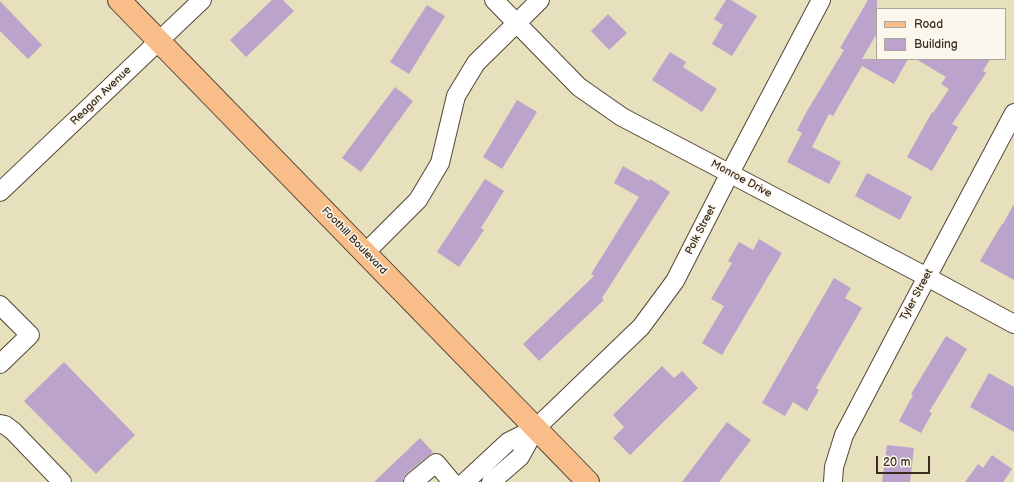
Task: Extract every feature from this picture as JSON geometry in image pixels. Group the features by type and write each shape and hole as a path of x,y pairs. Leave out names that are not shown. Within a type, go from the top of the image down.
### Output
{"main road":[{"name":"Foothill Boulevard","path":"119,0 588,482"}],"street":[{"name":"Reagan Avenue","path":"0,192 202,0"},
{"name":"Monroe Drive","path":"494,0 579,87 622,117 1014,324"},
{"path":"365,253 418,200 440,163 456,96 476,62 540,0"},
{"name":"Polk Street","path":"536,428 642,328 675,281 821,0"},
{"name":"Tyler Street","path":"833,482 834,467 844,435 926,277 1014,113"},
{"path":"0,305 30,335 0,364"},
{"path":"0,424 5,425 13,431 62,482"},
{"path":"465,482 508,442 536,428"},
{"path":"491,482 520,457 536,428"},
{"path":"413,482 436,463 452,482"}],"building":[{"path":"272,0 283,0 294,11 246,57 230,40"},
{"path":"726,0 731,0 757,16 732,56 712,44 723,25 714,19"},
{"path":"868,0 877,0 876,35 862,59 907,60 894,84 862,66 833,116 829,114 812,147 841,162 829,184 787,162 802,133 797,130 844,50 840,48"},
{"path":"0,1 42,45 28,59 0,31"},
{"path":"427,5 445,16 409,74 390,62"},
{"path":"608,14 627,33 609,50 591,31"},
{"path":"670,52 686,62 683,67 717,89 702,112 652,80"},
{"path":"918,60 989,60 983,71 986,73 952,124 958,127 932,171 907,157 932,112 933,113 949,89 941,84 946,77"},
{"path":"395,87 413,101 361,172 342,158"},
{"path":"517,100 537,112 502,169 483,157"},
{"path":"623,166 649,181 650,179 670,192 602,298 604,300 539,361 523,344 594,276 591,274 639,197 614,183"},
{"path":"867,173 912,197 900,220 855,196"},
{"path":"485,179 504,191 481,228 484,230 459,267 437,252"},
{"path":"1014,204 1014,280 980,261"},
{"path":"759,239 782,253 722,355 702,343 724,306 711,299 732,263 728,261 739,242 753,250"},
{"path":"834,278 851,288 845,298 862,308 816,388 819,390 807,411 793,402 785,416 762,403"},
{"path":"946,336 967,349 929,412 932,413 921,433 899,421 913,395 911,394"},
{"path":"64,362 135,435 96,474 24,401"},
{"path":"662,366 674,378 682,371 698,388 630,455 613,438 624,427 613,415"},
{"path":"989,373 1014,387 1014,432 970,407"},
{"path":"727,422 751,440 719,482 682,482"},
{"path":"420,438 433,452 406,474 403,478 403,482 374,482"},
{"path":"887,445 914,448 910,482 882,482"},
{"path":"992,455 1012,469 1004,482 965,482 978,464 983,468"}]}
